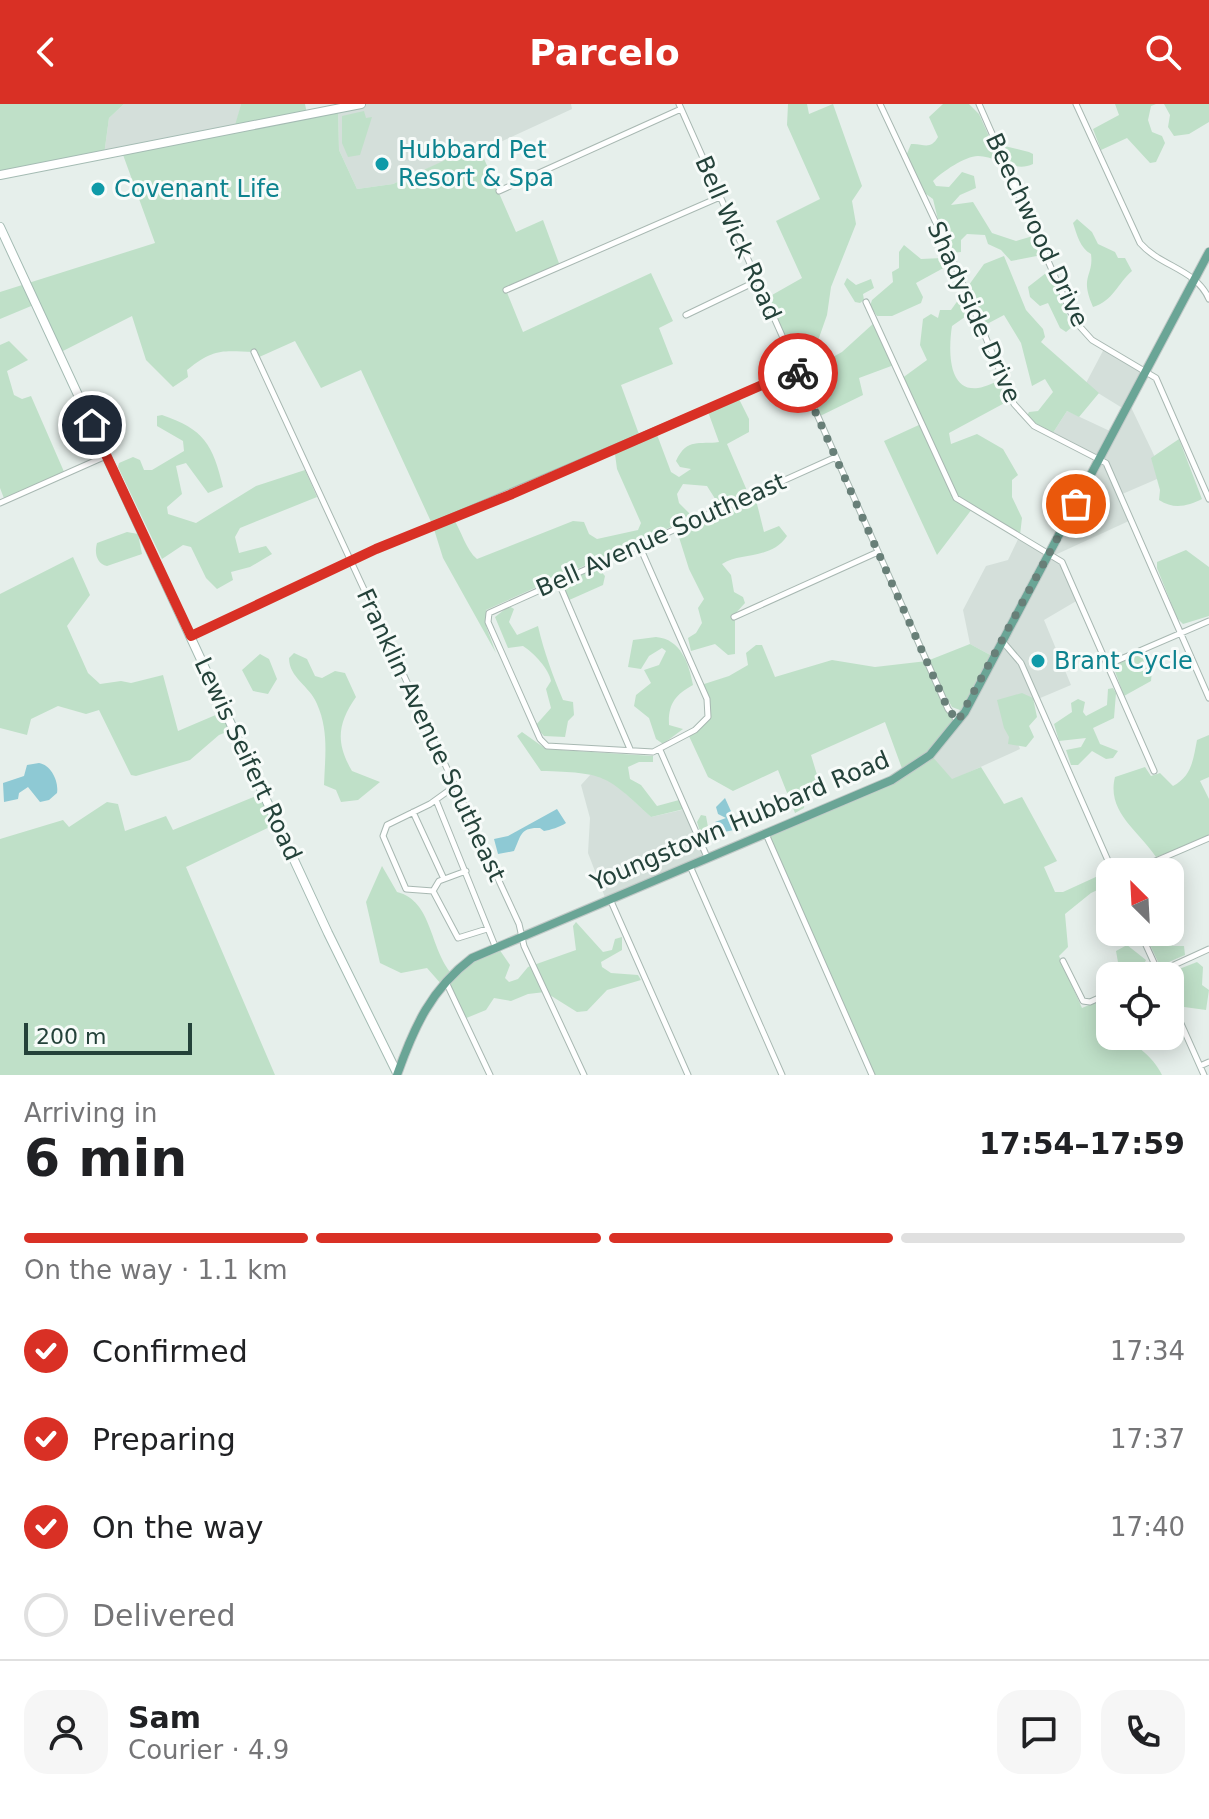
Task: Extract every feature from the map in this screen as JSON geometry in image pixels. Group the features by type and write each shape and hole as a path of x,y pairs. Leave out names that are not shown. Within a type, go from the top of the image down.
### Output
{"main road":[{"name":"Youngstown Hubbard Road","path":"397,1074 424,1009 446,981 472,958 905,774 937,748 958,721 1003,642 1209,252"}],"street":[{"path":"0,175 361,104"},
{"name":"Shadyside Drive","path":"880,104 1017,410 1034,426 1099,459"},
{"name":"Beechwood Drive","path":"979,104 1077,325 1092,340 1146,371 1162,389 1209,499"},
{"path":"1076,104 1140,243 1152,255 1194,279 1209,299"},
{"path":"499,191 680,107"},
{"name":"Bell Wick Road","path":"680,107 948,709 958,721"},
{"path":"506,290 720,197"},
{"name":"Lewis Seifert Road","path":"0,227 397,1074"},
{"path":"686,315 757,281"},
{"path":"866,302 956,498 1062,562 1154,771"},
{"name":"Franklin Avenue Southeast","path":"254,352 519,924 521,935 584,1075"},
{"path":"191,636 350,561 797,370"},
{"path":"0,503 106,456"},
{"name":"Bell Avenue Southeast","path":"631,750 551,747 543,744 487,616 558,581 836,457"},
{"path":"1099,459 1106,463 1209,698"},
{"path":"558,581 631,750 660,750 701,726 709,715 707,699 639,545"},
{"path":"734,617 878,552"},
{"path":"1107,665 1209,621"},
{"path":"1003,642 1021,663 1107,858"},
{"path":"660,750 707,857"},
{"path":"433,891 406,889 383,836 387,825 436,800 455,786"},
{"path":"436,800 495,946"},
{"path":"413,812 444,879"},
{"path":"766,834 872,1075"},
{"path":"1163,858 1209,838"},
{"path":"689,865 782,1075"},
{"path":"433,891 444,879 466,871"},
{"path":"433,891 458,938 487,929"},
{"path":"610,898 688,1075"},
{"path":"1183,962 1209,949"},
{"path":"1063,961 1081,999 1090,1002 1096,999"},
{"path":"446,981 490,1075"},
{"path":"1184,1030 1204,1075"},
{"path":"1200,1066 1209,1062"}],"shaded area":[{"path":"124,104 241,104 235,129 104,155 109,118"},
{"path":"361,104 571,104 572,109 481,151 478,146 393,184 357,189 339,150 338,109"},
{"path":"1105,347 1146,371 1129,403 1164,476 1120,495 1131,520 1055,555 1078,600 1044,620 1071,685 1005,713 1020,749 952,780 930,755 951,732 994,657 970,644 963,610 986,566 1008,560 1020,535 1050,552 1098,460 1051,436 1067,411 1112,432 1124,409 1085,385"},
{"path":"592,773 611,780 651,817 686,809 707,857 606,900 588,853 590,818 581,785"}],"green space":[{"path":"0,104 124,104 109,118 104,155 0,175"},
{"path":"241,104 305,104 307,114 338,109 339,150 357,189 393,184 478,145 516,232 543,220 560,266 506,290 523,332 651,273 673,321 659,328 673,364 621,385 640,437 453,518 477,559 573,521 584,522 589,534 597,539 638,530 641,523 617,469 615,454 620,448 656,432 671,472 679,477 691,469 680,467 676,461 685,448 719,442 707,409 739,399 749,419 749,432 727,444 748,493 719,505 707,486 683,484 677,494 679,503 693,517 486,610 486,626 496,653 443,558 433,526 361,370 321,388 295,341 257,358 254,352 212,354 187,370 188,377 173,387 146,360 132,316 59,353 36,304 0,319 0,292 155,243 122,152 234,129"},
{"path":"788,104 807,104 809,114 833,104 862,186 852,201 856,224 831,287 827,315 814,352 818,365 842,352 875,322 894,365 859,378 863,395 818,417 765,299 802,278 776,221 820,199 787,125"},
{"path":"943,104 969,104 979,114 992,143 1033,154 1033,164 1019,167 985,157 973,157 942,173 933,181 936,186 949,187 962,172 974,176 976,188 960,195 951,205 973,202 992,233 1016,241 1033,236 1042,255 1011,261 1001,250 988,244 985,235 967,234 961,240 961,252 952,253 939,224 933,199 919,189 906,156 911,144 929,145 938,137 929,117"},
{"path":"1115,104 1156,104 1151,106 1148,120 1152,132 1162,136 1165,143 1156,162 1150,163 1127,138 1101,150 1093,129 1119,115"},
{"path":"1164,104 1209,104 1209,122 1189,134 1174,136 1168,127 1170,115"},
{"path":"364,111 366,118 372,117 360,155 348,157 342,143 342,116"},
{"path":"1077,219 1092,232 1098,244 1115,252 1118,258 1125,258 1132,271 1110,296 1093,307 1087,288 1091,254 1078,236 1073,223"},
{"path":"904,245 921,259 942,258 949,265 916,283 923,297 921,303 892,316 877,316 870,306 872,300 893,282 892,272 899,268 899,252"},
{"path":"1004,256 1026,310 1043,329 1045,337 1041,342 1099,393 1079,417 1067,411 1051,436 1025,420 1029,412 1038,411 1053,392 1045,379 1032,386 1021,343 1004,315 987,324 972,312 952,326 950,355 960,383 978,388 1002,379 1012,399 949,433 951,444 977,434 1003,449 1018,475 1012,480 1012,497 1022,518 1020,535 972,509 937,555 884,441 921,424 901,379 927,360 920,345 923,319 931,314 938,318 940,310 951,310 984,264"},
{"path":"1046,273 1051,275 1072,327 1066,332 1060,328 1048,303 1040,306 1030,297 1028,287"},
{"path":"847,278 856,285 871,279 874,288 863,294 864,300 860,303 855,302 844,284"},
{"path":"9,341 28,360 7,371 14,395 22,399 31,396 65,474 5,501 0,488 0,345"},
{"path":"162,415 188,426 204,440 215,460 223,487 208,493 186,463 176,466 182,494 167,507 168,514 196,523 256,486 305,470 317,497 240,528 235,537 239,553 266,546 272,554 250,567 231,572 233,580 217,589 206,578 191,547 183,545 162,559 118,467 119,463 133,457 140,460 144,470 152,470 184,451 183,441 157,426 157,416"},
{"path":"1179,439 1202,499 1176,506 1159,500 1160,490 1151,458"},
{"path":"755,496 764,532 779,526 787,536 773,549 722,564 731,575 734,592 743,597 745,603 735,614 735,654 728,655 715,644 691,651 688,638 696,633 702,623 698,608 704,599 689,569 677,531"},
{"path":"127,532 138,534 142,554 107,566 101,563 96,554 97,543"},
{"path":"1186,550 1209,567 1209,616 1183,624 1177,618 1157,562"},
{"path":"73,557 90,595 67,626 88,673 100,684 131,683 163,675 178,731 225,711 234,729 219,735 190,760 136,776 131,775 99,710 86,714 58,706 31,719 27,735 0,728 0,594"},
{"path":"596,566 605,576 603,585 567,601 563,589 567,580"},
{"path":"509,606 514,609 509,622 517,635 538,626 563,700 573,702 574,715 568,721 565,737 544,736 535,726 551,708 546,689 551,681 550,676 523,646 508,648 495,617"},
{"path":"656,637 672,642 678,648 686,661 693,685 671,706 669,725 683,729 663,744 656,739 649,718 634,706 636,695 651,683 644,670 659,665 666,651 662,648 649,656 641,669 628,667 633,640"},
{"path":"970,644 994,657 965,712 952,707 946,696 944,698 955,719 931,755 952,779 981,767 1004,804 1022,797 1057,861 1044,867 1055,892 1063,892 1096,877 1096,891 1065,914 1068,947 1059,956 1082,1008 1096,1002 1096,1050 1141,1050 1162,1075 872,1075 766,834 904,774 885,722 811,755 821,788 805,796 804,808 795,813 778,770 733,791 708,777 688,734 709,715 701,685 729,676 748,665 746,653 756,645 762,645 775,677 832,660 875,667 927,661"},
{"path":"1146,651 1153,660 1151,681 1124,696 1113,666"},
{"path":"294,653 307,659 315,676 322,678 335,671 345,673 356,697 342,724 343,751 352,771 380,782 358,800 341,802 336,790 324,785 325,744 321,714 314,698 292,671 289,658"},
{"path":"260,654 269,659 277,679 268,694 253,691 242,670"},
{"path":"1113,688 1116,693 1114,718 1093,728 1100,744 1118,751 1113,758 1106,759 1092,751 1078,765 1071,765 1066,750 1081,747 1086,738 1059,741 1054,724 1072,712 1071,703 1078,699 1085,702 1083,712 1086,716 1107,705 1108,689"},
{"path":"1022,693 1033,698 1037,717 1029,726 1034,737 1026,747 1008,744 1009,737 997,700"},
{"path":"522,732 546,749 653,756 653,762 639,762 628,767 630,779 641,785 657,806 679,800 684,809 651,817 603,779 579,773 541,771 517,736"},
{"path":"1209,735 1209,777 1200,781 1209,799 1209,837 1156,857 1120,811 1115,801 1115,777 1145,767 1151,776 1160,773 1173,786 1188,772 1197,740"},
{"path":"263,793 278,823 186,867 275,1075 0,1075 0,839 63,820 69,827 107,802 118,804 125,831 166,816 173,830"},
{"path":"701,815 706,816 708,827 719,840 709,842 701,835 697,822"},
{"path":"382,866 397,892 418,905 452,974 472,958 499,949 510,965 505,978 509,982 518,979 528,967 576,950 573,926 576,922 603,952 612,950 615,939 622,937 622,950 601,962 602,967 611,973 638,975 641,980 607,990 587,1011 577,1012 545,992 528,994 511,1001 494,998 486,1010 464,1019 446,981 442,985 427,968 401,973 380,963 366,902"},
{"path":"1128,946 1146,960 1118,962 1116,951"},
{"path":"1151,946 1184,946 1185,955 1169,962 1158,962"},
{"path":"1197,962 1203,967 1202,985 1209,990 1206,1010 1184,1007 1184,967"}],"water":[{"path":"39,763 53,774 57,793 49,800 40,802 28,787 19,793 18,799 4,802 3,783 24,776 27,765"},
{"path":"725,798 739,829 724,832 715,822 726,818 718,814 716,807"},
{"path":"557,809 566,823 544,831 540,828 528,829 514,851 498,854 494,839 508,836"}],"way so far":[{"path":"798,373 948,709 958,721 1076,504"}],"place":[{"name":"Hubbard Pet Resort & Spa","path":"382,164"},
{"name":"Covenant Life","path":"98,189"},
{"name":"Brant Cycle","path":"1038,661"}],"route":[{"path":"92,425 191,636 376,549 512,494 797,370 798,373"}]}
